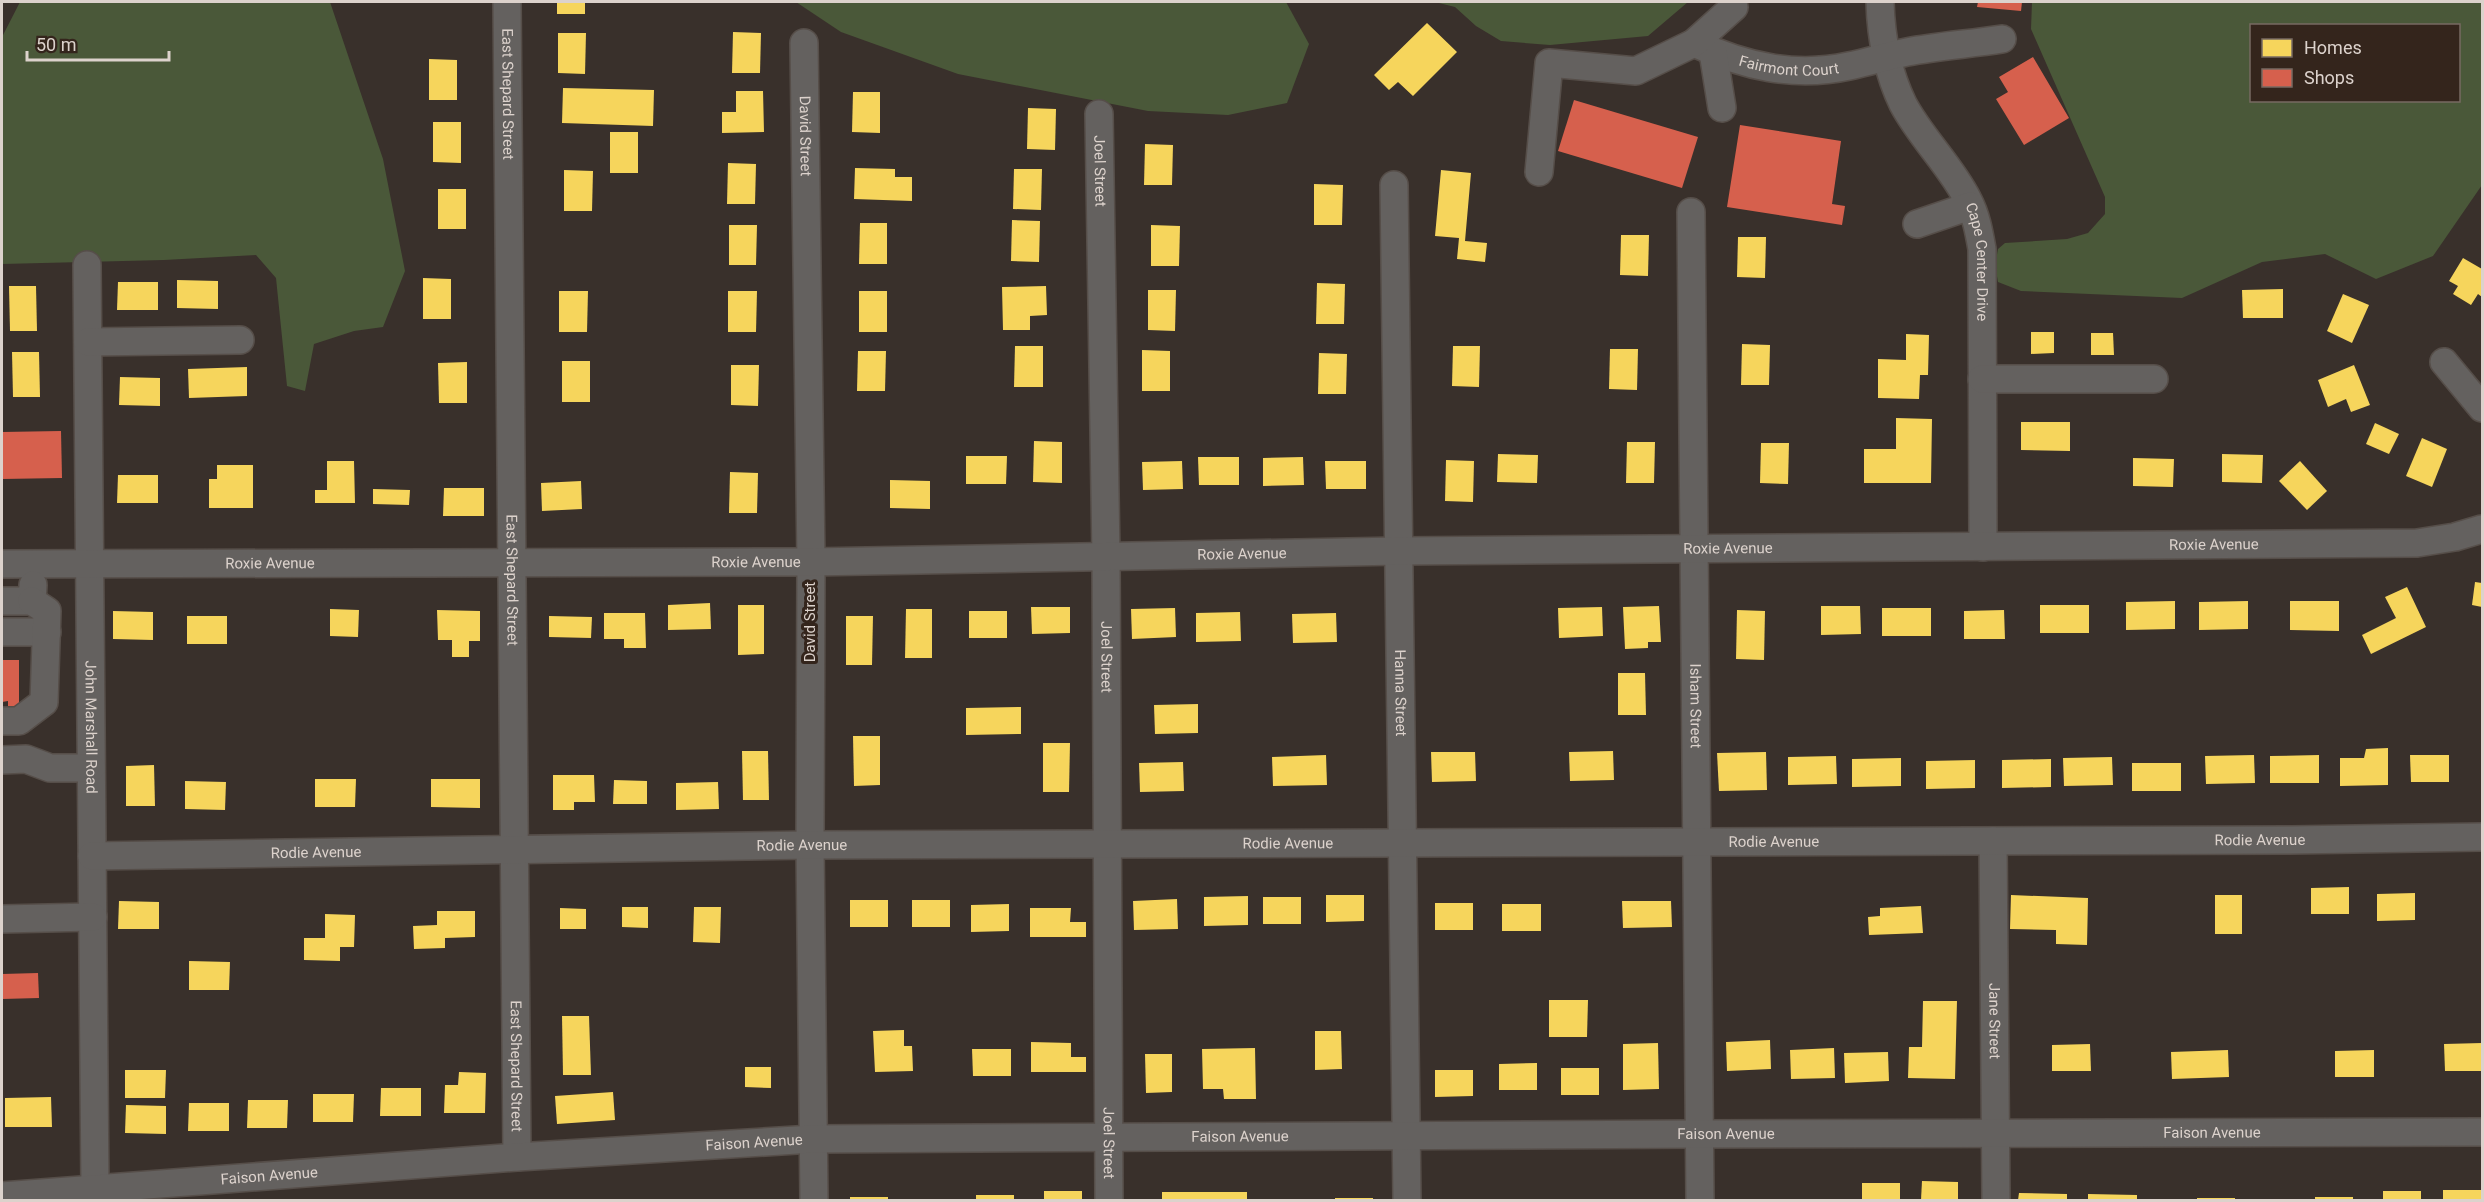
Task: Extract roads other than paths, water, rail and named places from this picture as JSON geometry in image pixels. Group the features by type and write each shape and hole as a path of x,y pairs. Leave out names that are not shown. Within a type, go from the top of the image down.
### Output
{"street":[{"name":"East Shepard Street","path":"507,2 517,1157"},
{"name":"Cape Center Drive","path":"1880,2 1881,36 1904,105 1968,199 1977,223 1982,249 1983,548"},
{"path":"1539,172 1549,63 1636,71 1704,47 1734,7"},
{"name":"Fairmont Court","path":"1704,47 1755,66 1784,71 1815,71 1849,66 1886,56 2002,39"},
{"name":"David Street","path":"804,43 811,562 810,845 814,1200"},
{"path":"1704,47 1722,108"},
{"name":"Joel Street","path":"1100,114 1106,557 1109,1200"},
{"name":"Hanna Street","path":"1394,185 1407,1200"},
{"path":"1917,224 1970,206"},
{"name":"Isham Street","path":"1690,212 1700,1200"},
{"name":"John Marshall Road","path":"87,265 95,1189"},
{"path":"88,342 240,340"},
{"path":"2444,362 2482,408"},
{"path":"1982,379 2154,379"},
{"name":"Roxie Avenue","path":"2,564 811,562 1399,551 2417,543 2455,537 2482,529"},
{"path":"32,601 34,564"},
{"path":"2,601 32,601 47,611 44,702 19,720 2,721"},
{"path":"2,632 46,632"},
{"path":"46,682 91,682"},
{"path":"2,760 26,759 50,768 91,768"},
{"name":"Rodie Avenue","path":"92,856 810,845 2482,837"},
{"name":"Jane Street","path":"1993,841 1996,1200"},
{"path":"2,919 93,917"},
{"name":"Faison Avenue","path":"2,1196 517,1157 813,1139 1996,1132 2482,1132"}]}
